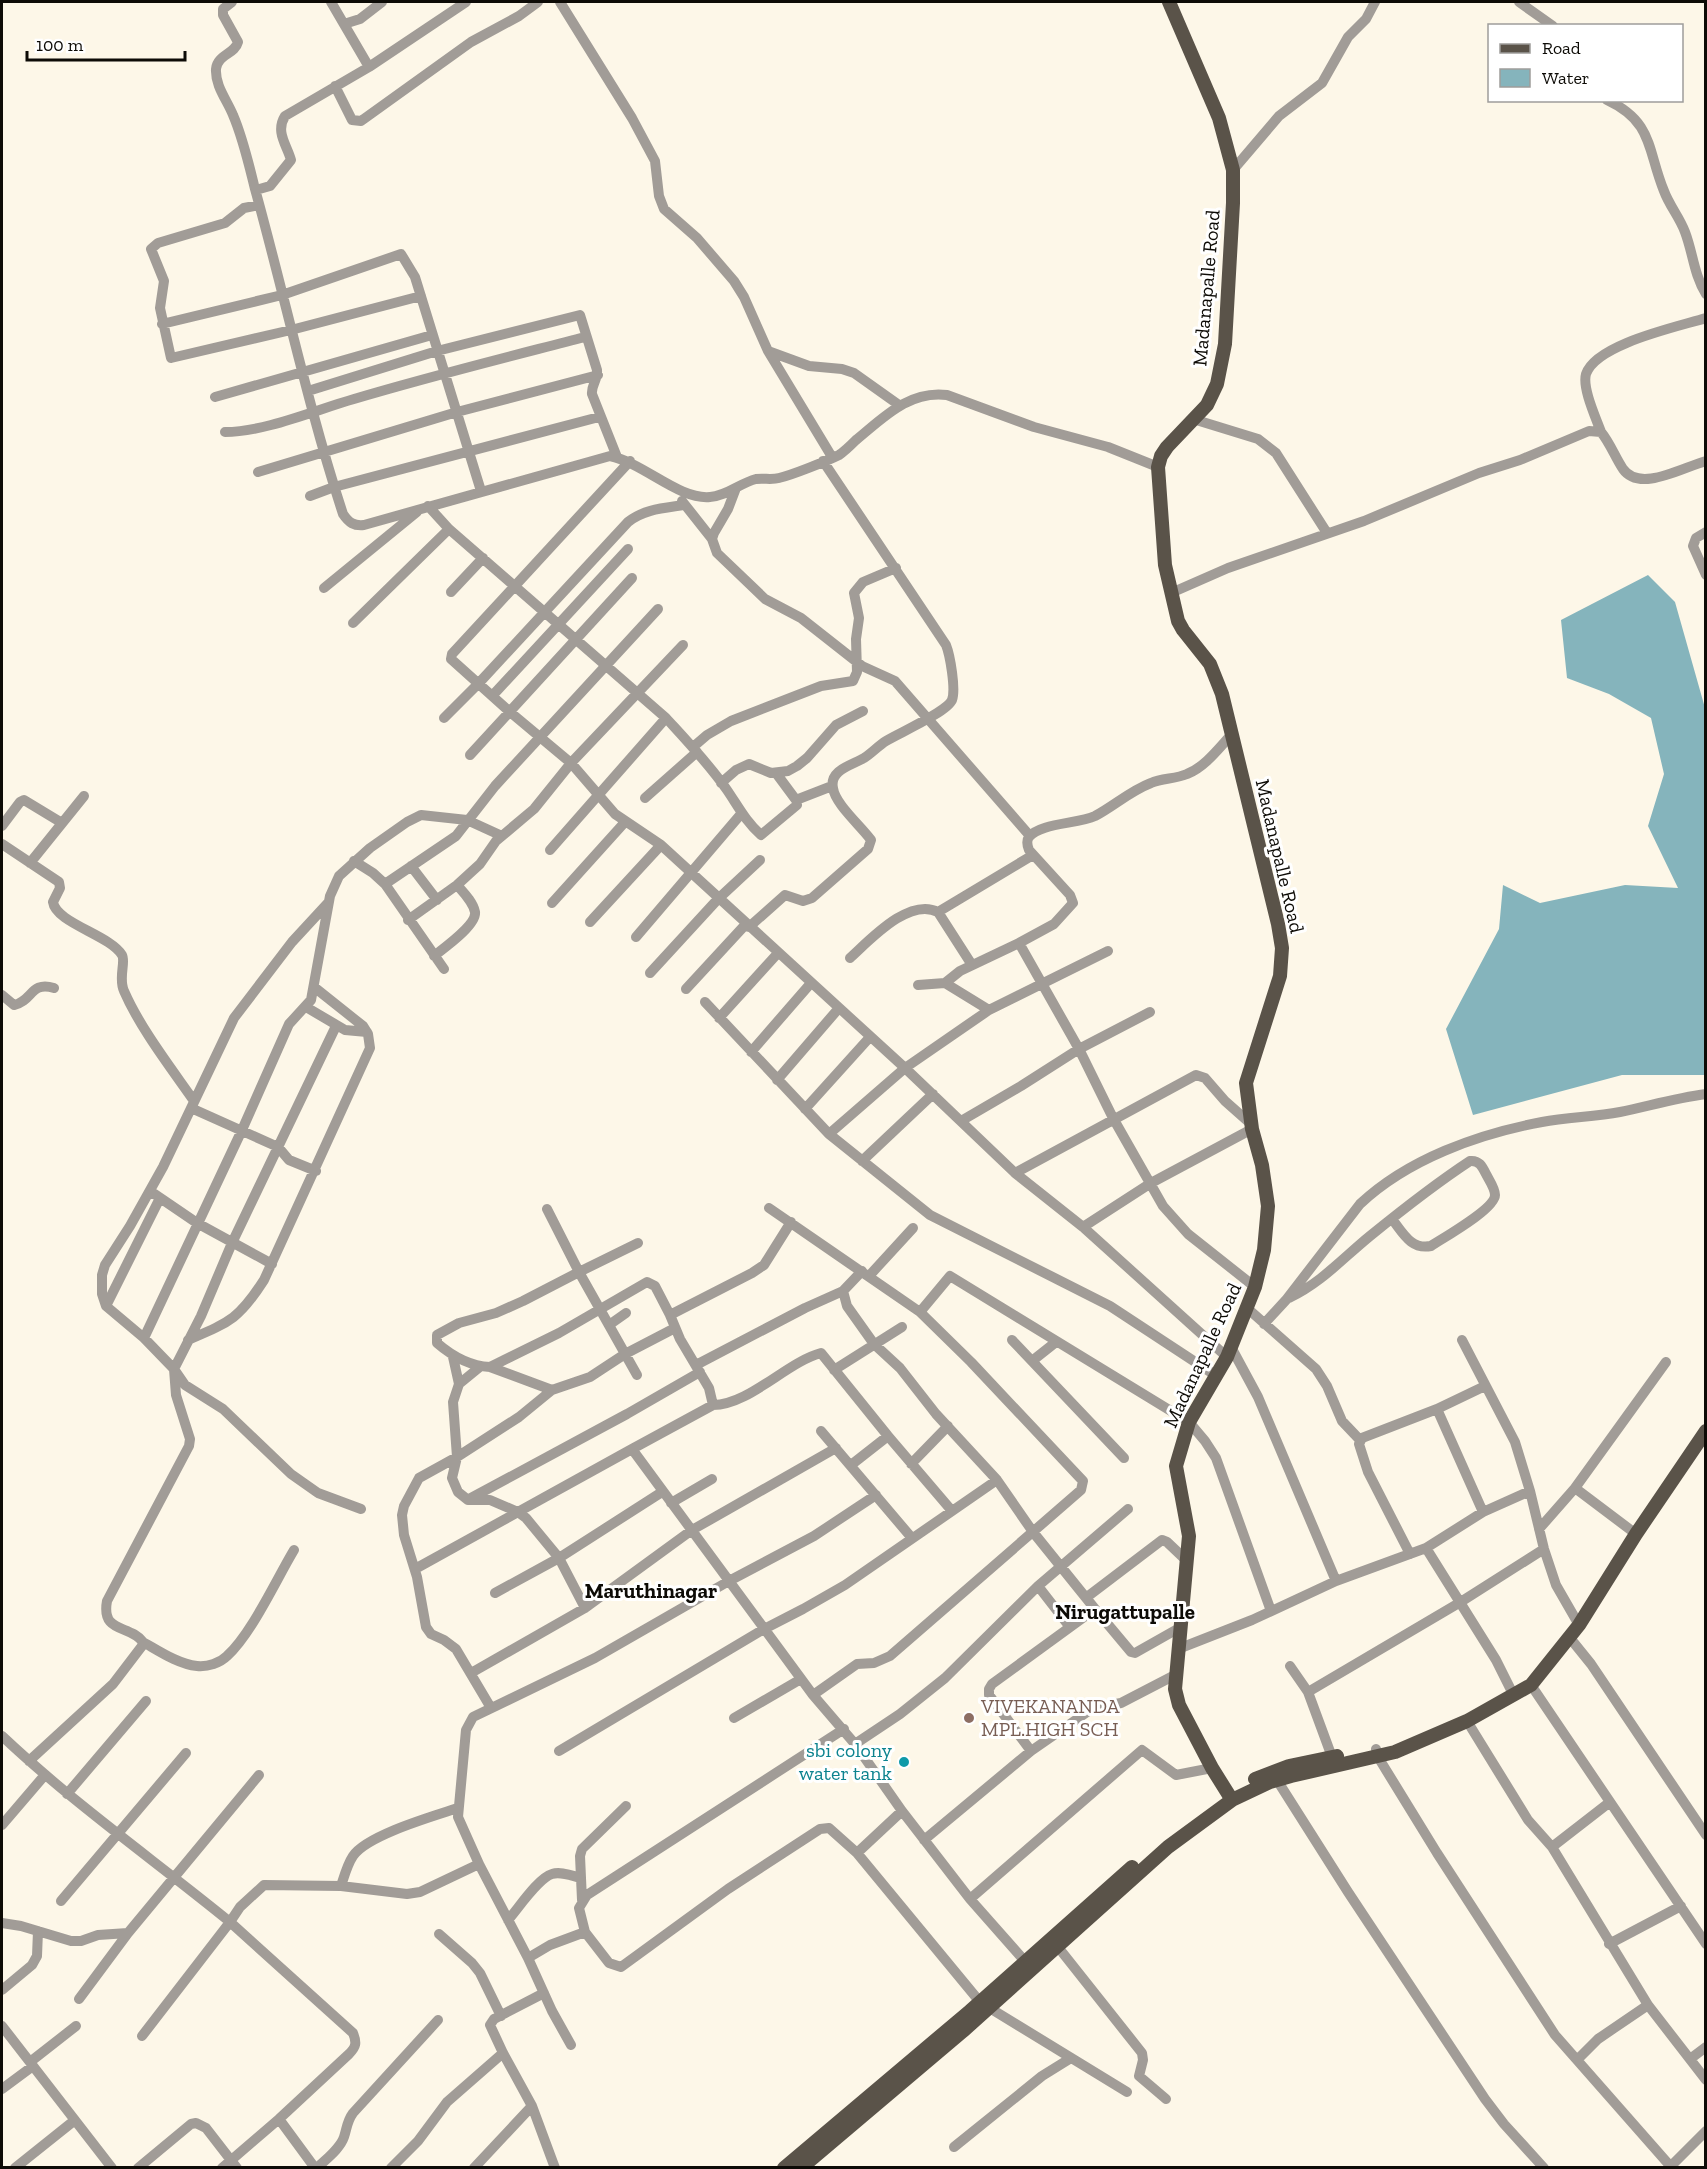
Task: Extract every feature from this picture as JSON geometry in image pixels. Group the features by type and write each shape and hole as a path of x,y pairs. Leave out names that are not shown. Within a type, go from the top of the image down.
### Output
{"main road":[{"name":"Madanapalle Road","path":"1169,2 1219,118 1233,170 1225,344 1213,395 1167,447 1158,467 1165,565 1183,630 1209,664 1222,694 1282,948 1280,976 1246,1083 1268,1206 1264,1250 1256,1287 1229,1352 1189,1422 1176,1466 1188,1527 1175,1689 1179,1705 1212,1768 1230,1796"},
{"path":"1028,1966 1058,1947 1168,1847 1230,1796 1277,1780 1377,1753 1391,1744 1414,1743 1467,1721 1530,1685 1570,1638 1636,1534 1706,1431"},
{"path":"784,2168 1028,1966 1161,1842 1271,1772 1332,1757 1377,1753"},
{"path":"801,2168 909,2078 984,2004"}],"street":[{"path":"232,2 223,9 223,15 238,42 235,49 218,62 216,70 220,91 234,117 256,190 322,451 343,514 350,523 357,525 610,456 630,461 687,495 698,497 724,495 758,479 778,478 839,454 899,405 921,395 935,393 947,395 1034,427 1108,447 1158,467"},
{"path":"331,2 369,67"},
{"path":"344,24 360,20 381,2"},
{"path":"256,190 270,186 291,160 281,136 280,125 285,116 369,67 466,2"},
{"path":"335,86 352,120 361,121 471,42 519,16 538,2"},
{"path":"560,2 632,118 655,161 659,196 664,208 697,238 744,297 768,351 862,522 896,568 948,651 953,698 949,705 885,742 864,758 840,770 833,780 832,786 854,821 871,840 870,845 859,859 812,898 803,901 784,895 747,925 686,989"},
{"path":"1233,170 1279,116 1322,83 1348,37 1366,19 1375,2"},
{"path":"1519,2 1550,24"},
{"path":"1611,102 1633,116 1642,126 1664,192 1685,232 1699,282 1706,294"},
{"path":"259,205 244,208 225,223 154,245 151,253 164,281 160,306 169,356 174,358 421,296"},
{"path":"162,324 282,295 401,254 415,277 481,491"},
{"path":"308,391 437,351 580,315 598,375 591,390 599,417 617,457"},
{"path":"1706,318 1624,343 1598,357 1586,374 1585,386 1601,432 1622,468 1632,478 1639,480 1659,476 1706,461"},
{"path":"215,397 432,335"},
{"path":"225,432 253,430 444,373 585,337"},
{"path":"768,351 809,366 842,369 854,373 899,405"},
{"path":"258,472 457,412 598,375"},
{"path":"310,496 334,487 599,417"},
{"path":"1193,419 1258,439 1266,444 1276,453 1327,534"},
{"path":"1171,593 1228,568 1364,521 1479,473 1520,460 1589,431 1601,432"},
{"path":"630,461 451,657 453,661 571,764 615,814 661,845 905,1068 1015,1173 1083,1227 1229,1352 1258,1397 1336,1581"},
{"path":"666,482 712,540 717,553 760,595 801,618 856,661 895,681 1030,836"},
{"path":"712,540 736,488"},
{"path":"444,718 636,515 684,505"},
{"path":"425,507 666,718 695,749 741,814 759,834 763,835 795,808 797,803 776,774 749,764 736,770 721,783"},
{"path":"324,588 425,507"},
{"path":"353,623 449,529"},
{"path":"1706,532 1696,538 1693,546 1706,575"},
{"path":"493,695 628,549"},
{"path":"451,592 483,558"},
{"path":"645,798 707,735 731,721 821,686 852,681 856,677 856,639 859,618 854,593 863,582 896,568"},
{"path":"470,755 632,578"},
{"path":"385,884 449,842 658,609"},
{"path":"408,920 457,885 480,864 502,836 534,809 636,692 683,645"},
{"path":"776,774 797,766 836,725 862,711"},
{"path":"550,850 666,718"},
{"path":"918,985 945,982 960,971 1019,943 1054,924 1073,903 1070,895 1034,855 1027,844 1030,836 1040,830 1081,822 1152,782 1186,774 1203,764 1232,734"},
{"path":"796,800 832,786"},
{"path":"30,862 84,796"},
{"path":"2,826 24,800 62,823"},
{"path":"636,937 741,814"},
{"path":"144,1338 289,1024 311,1000 328,903 335,882 354,861 370,848 421,815 467,820 502,836"},
{"path":"552,903 625,822"},
{"path":"2,844 60,884 53,902 57,911 96,935 122,955 120,978 125,993 193,1104 278,1147 289,1160 316,1171"},
{"path":"590,922 661,845"},
{"path":"938,912 1034,855"},
{"path":"650,973 718,899 760,860"},
{"path":"354,861 385,884 444,969"},
{"path":"411,866 436,900"},
{"path":"434,956 475,919 475,910 471,902 457,885"},
{"path":"328,903 292,942 234,1018 150,1191 103,1269 102,1294 106,1306 144,1338 174,1369 185,1385 223,1409 304,1485 318,1493 361,1509"},
{"path":"850,958 907,912 919,908 930,908 938,912 972,965"},
{"path":"1019,943 1079,1049 1113,1118 1164,1206 1188,1234 1256,1287"},
{"path":"828,1134 905,1068 989,1010 1108,951"},
{"path":"719,1018 778,953"},
{"path":"751,1052 811,982"},
{"path":"945,982 989,1010"},
{"path":"2,996 14,1005 23,1002 38,987 54,988"},
{"path":"188,1340 225,1324 238,1315 250,1302 272,1264 316,1171 370,1048 367,1032 355,1018 314,987"},
{"path":"705,1002 828,1134 930,1215 1110,1306 1215,1375"},
{"path":"306,1007 336,1026 350,1031 367,1032"},
{"path":"777,1080 839,1008"},
{"path":"961,1120 1021,1086 1079,1049 1150,1012"},
{"path":"294,1550 248,1629 223,1659 212,1665 200,1667 186,1664 143,1642 138,1636 116,1627 106,1616 107,1601 190,1442 176,1395 174,1369 336,1026"},
{"path":"805,1109 870,1037"},
{"path":"1015,1173 1196,1075 1205,1078 1225,1101 1252,1126 1151,1183 1083,1227"},
{"path":"862,1161 933,1094"},
{"path":"1264,1324 1286,1300 1368,1196 1409,1169 1452,1147 1503,1130 1544,1121 1618,1112 1706,1094"},
{"path":"1286,1300 1314,1284 1392,1218 1428,1189 1470,1161 1476,1161 1482,1166 1495,1192 1495,1198 1487,1208 1431,1246 1422,1248 1415,1246 1392,1218"},
{"path":"150,1191 197,1223 272,1264"},
{"path":"106,1306 160,1198"},
{"path":"770,1208 920,1312 971,1362 1083,1481 1081,1490 890,1656 874,1663 857,1664 813,1695"},
{"path":"547,1209 637,1376"},
{"path":"670,1315 764,1265 791,1222"},
{"path":"468,1500 627,1414 698,1368 805,1308 843,1292 913,1228"},
{"path":"552,1390 453,1357 437,1343 437,1335 459,1323 496,1313 514,1305 638,1243"},
{"path":"920,1312 952,1276 1189,1422 1205,1441 1215,1458 1271,1611"},
{"path":"459,1384 485,1367 559,1333 647,1282 651,1282 670,1315 680,1339 709,1388 713,1405"},
{"path":"843,1292 847,1306 874,1344 900,1368 997,1480 1060,1567 1131,1652 1135,1653 1181,1627"},
{"path":"1247,1308 1316,1369 1327,1386 1342,1421 1360,1440"},
{"path":"609,1325 626,1313"},
{"path":"834,1370 902,1327"},
{"path":"491,1708 456,1649 431,1634 426,1627 415,1569 404,1535 402,1515 404,1506 419,1478 458,1457 519,1417 552,1390 590,1377 625,1354 675,1328"},
{"path":"1012,1340 1124,1458"},
{"path":"1462,1340 1515,1442 1556,1585 1579,1625"},
{"path":"1032,1361 1056,1342"},
{"path":"415,1569 713,1405 720,1405 744,1396 818,1353 823,1355 952,1512"},
{"path":"453,1357 459,1384 453,1402 458,1457 452,1478 458,1492 468,1500 490,1500 526,1518 559,1558 585,1608"},
{"path":"1539,1529 1575,1488 1666,1362"},
{"path":"1410,1554 1368,1472 1359,1444 1360,1440 1365,1436 1437,1409 1485,1386"},
{"path":"1437,1409 1483,1512"},
{"path":"911,1464 948,1426"},
{"path":"821,1431 911,1538"},
{"path":"851,1466 888,1436"},
{"path":"471,1673 585,1608 693,1530 836,1448"},
{"path":"632,1449 813,1695 844,1729 924,1840 970,1899 1028,1966"},
{"path":"671,1503 712,1479"},
{"path":"559,1751 764,1629 845,1585 997,1480"},
{"path":"1575,1488 1636,1534"},
{"path":"1178,1649 1271,1611 1336,1581 1426,1548 1483,1512 1530,1491"},
{"path":"495,1593 559,1558 662,1492"},
{"path":"571,2045 479,1864 458,1817 466,1730 473,1717 596,1658 729,1581 814,1536 876,1496"},
{"path":"855,1744 900,1714 945,1678 1038,1586 1128,1509"},
{"path":"1087,1597 1162,1540 1186,1560"},
{"path":"1426,1548 1496,1660 1514,1696"},
{"path":"1308,1692 1459,1603 1544,1549"},
{"path":"1038,1586 1069,1626"},
{"path":"1030,1751 989,1695 988,1689 1069,1626 1095,1609"},
{"path":"1570,1638 1591,1664 1706,1835"},
{"path":"29,1761 113,1684 140,1651 143,1642"},
{"path":"1290,1666 1308,1692 1332,1757"},
{"path":"924,1840 1030,1751 1093,1708 1121,1703 1175,1675"},
{"path":"734,1718 801,1678"},
{"path":"1530,1685 1706,1944"},
{"path":"67,1794 146,1701"},
{"path":"1467,1721 1528,1820 1552,1847 1648,2005 1706,2080"},
{"path":"582,1900 684,1831 844,1729"},
{"path":"2,1736 44,1776 230,1922 353,2033 356,2040 355,2047 349,2054 234,2164 222,2168"},
{"path":"970,1899 1142,1750 1176,1775 1212,1768"},
{"path":"61,1901 186,1753"},
{"path":"1377,1753 1437,1853 1555,2035 1670,2167 1706,2131"},
{"path":"79,1999 128,1933 259,1774"},
{"path":"2,1825 44,1776"},
{"path":"1277,1780 1354,1902 1485,2099 1504,2124 1544,2168"},
{"path":"1552,1847 1610,1802"},
{"path":"626,1806 582,1849 580,1856 582,1900 579,1908 585,1932 609,1963 621,1967 728,1889 820,1829 832,1829 857,1853 984,2004 1127,2092"},
{"path":"341,1886 352,1857 364,1846 402,1827 458,1808"},
{"path":"857,1853 902,1811"},
{"path":"142,2036 240,1907 264,1885 341,1886 407,1894 420,1892 479,1864"},
{"path":"508,1920 542,1880 552,1874 581,1878"},
{"path":"1609,1944 1681,1906"},
{"path":"2,1923 71,1941 81,1941 98,1935 128,1933"},
{"path":"2,1990 32,1965 37,1956 38,1931"},
{"path":"528,1958 550,1945 585,1932"},
{"path":"439,1934 468,1959 480,1973 501,2016"},
{"path":"1058,1947 1142,2053 1143,2060 1139,2076 1166,2099"},
{"path":"544,1993 494,2019 490,2025 532,2106 555,2168"},
{"path":"1577,2060 1598,2038 1648,2005"},
{"path":"279,2120 316,2168 344,2138 348,2119 438,2020"},
{"path":"2,2026 112,2168"},
{"path":"2,2089 76,2026"},
{"path":"1690,2059 1706,2047"},
{"path":"391,2168 418,2141 447,2102 503,2053"},
{"path":"954,2146 1042,2076 1071,2058"},
{"path":"474,2168 532,2106"},
{"path":"15,2168 75,2120"},
{"path":"138,2168 190,2124 196,2123 206,2128 234,2164"}],"water":[{"path":"1648,575 1675,602 1705,708 1705,1075 1622,1075 1473,1115 1446,1029 1499,929 1503,885 1540,903 1625,885 1678,888 1648,826 1664,774 1651,718 1609,694 1567,678 1561,620"}],"place":[{"name":"VIVEKANANDA MPL.HIGH SCH","path":"969,1718"},
{"name":"sbi colony water tank","path":"904,1762"}],"district":[{"name":"Maruthinagar","path":"651,1590"},
{"name":"Nirugattupalle","path":"1125,1611"}]}
